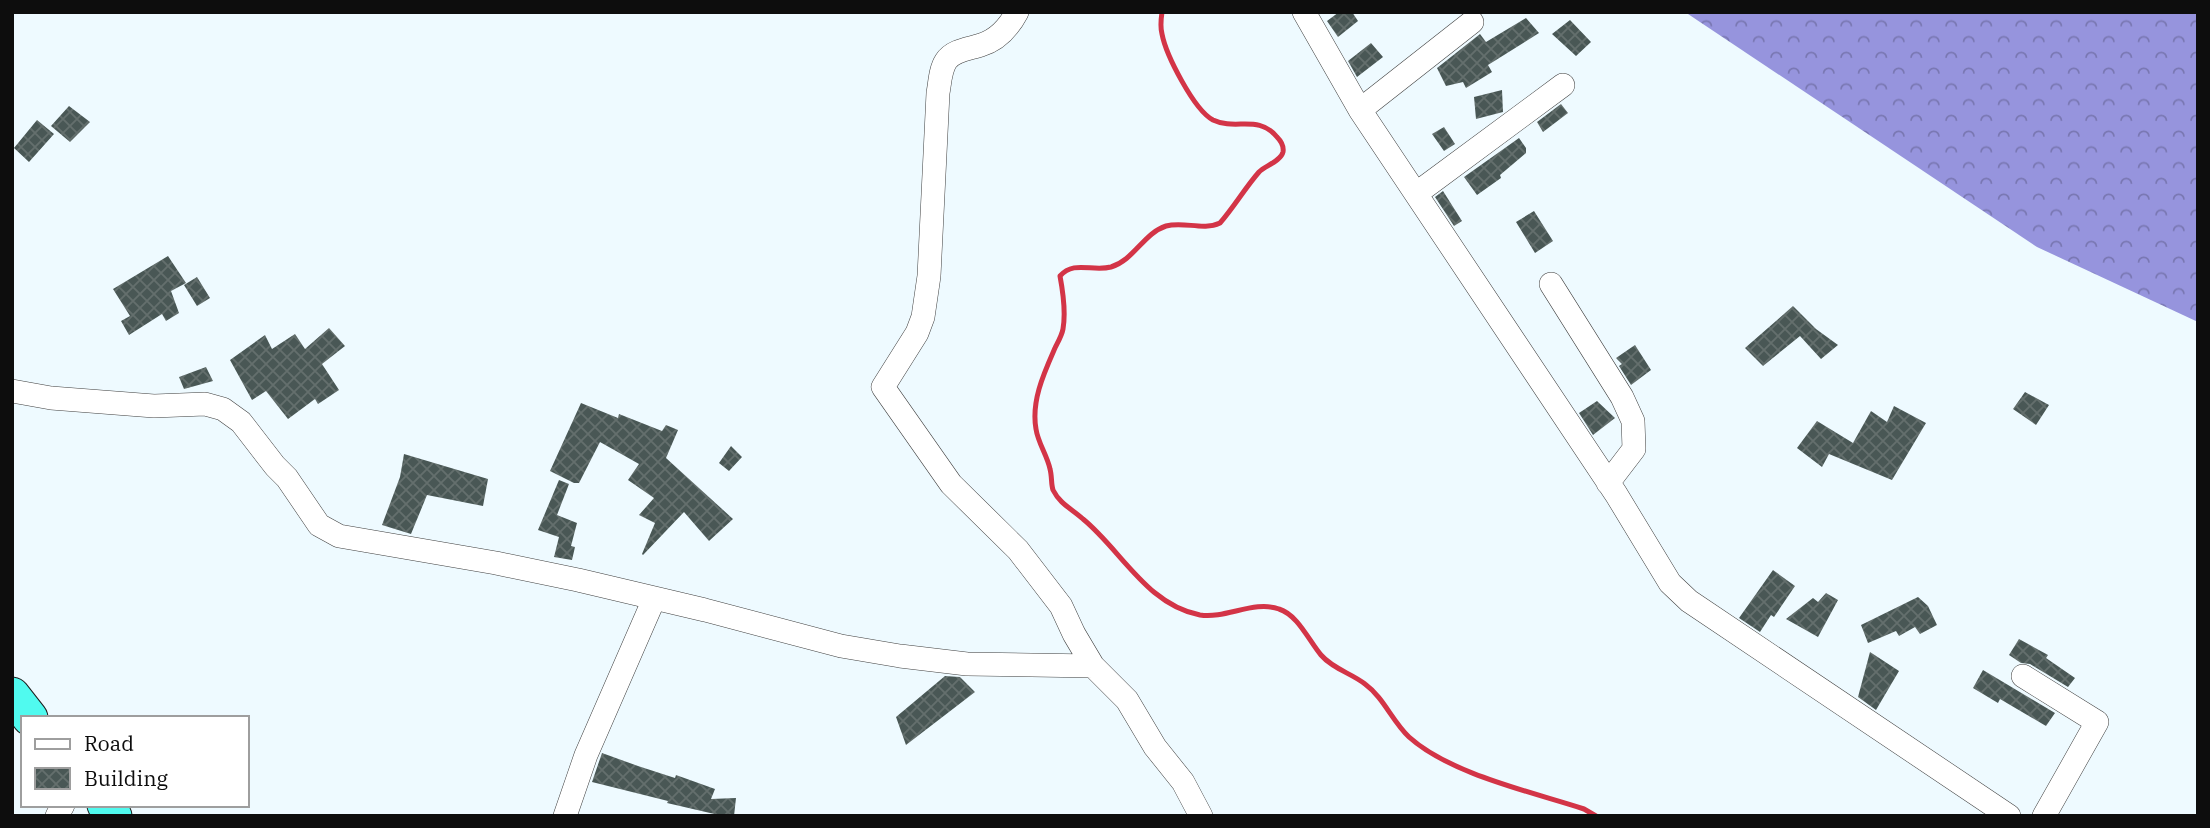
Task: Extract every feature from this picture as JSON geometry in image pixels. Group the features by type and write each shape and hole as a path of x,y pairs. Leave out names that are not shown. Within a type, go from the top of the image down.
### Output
{"highway":[{"path":"12,695 28,716"}],"street":[{"path":"1017,12 999,36 983,45 950,55 942,68 929,276 923,317 917,332 883,387 951,484 1018,550 1061,606 1093,666 1127,700 1155,747 1183,782 1201,816"},
{"path":"1304,12 1360,110 1608,483 1670,583 1689,601 2009,816"},
{"path":"1360,110 1472,22"},
{"path":"1417,193 1563,85"},
{"path":"1551,284 1616,387 1633,421 1634,449 1608,483"},
{"path":"12,391 51,398 154,406 205,404 223,409 241,422 287,478 319,525 339,536 496,564 705,610 822,643 967,664 1093,666"},
{"path":"565,816 586,755 654,599"},
{"path":"2023,677 2097,723 2044,816"}],"green space":[{"path":"1685,12 2198,12 2198,322 2037,247"}],"building":[{"path":"1339,12 1352,12 1358,21 1338,37 1327,21"},
{"path":"1526,18 1539,33 1488,65 1492,72 1466,88 1463,82 1446,86 1437,68 1480,34 1486,42"},
{"path":"1570,20 1591,42 1576,56 1552,34"},
{"path":"1371,43 1383,57 1357,77 1348,61"},
{"path":"1502,90 1503,112 1476,119 1474,97"},
{"path":"1561,104 1568,113 1543,132 1537,122"},
{"path":"69,106 90,122 70,142 51,126"},
{"path":"37,120 54,134 29,162 14,148"},
{"path":"1444,127 1455,144 1444,151 1432,134"},
{"path":"1519,138 1526,148 1526,153 1500,175 1501,178 1477,195 1464,177"},
{"path":"1443,191 1462,221 1454,226 1435,197"},
{"path":"1534,211 1553,241 1535,253 1516,222"},
{"path":"168,256 186,283 171,291 179,313 166,321 162,314 129,335 121,321 130,316 113,289"},
{"path":"197,277 210,298 197,306 184,285"},
{"path":"1793,306 1816,329 1838,345 1821,359 1800,336 1763,366 1745,348"},
{"path":"329,328 345,346 322,364 339,390 318,404 315,399 288,419 266,391 252,400 230,360 265,335 272,349 295,334 305,349"},
{"path":"1635,345 1651,370 1631,385 1619,366 1622,364 1616,358"},
{"path":"206,367 213,381 184,389 179,377"},
{"path":"2025,392 2049,405 2036,425 2013,409"},
{"path":"1597,401 1615,418 1593,435 1579,413"},
{"path":"581,403 662,431 666,425 678,430 666,458 733,519 709,541 684,512 643,555 655,523 639,515 654,498 628,480 639,464 600,442 579,483 550,471"},
{"path":"1894,406 1926,423 1892,480 1829,454 1822,467 1797,448 1817,421 1853,443 1871,411 1887,422"},
{"path":"731,446 742,457 729,471 719,463"},
{"path":"404,454 488,479 483,506 427,495 411,534 382,525 400,477"},
{"path":"559,480 569,484 557,515 577,523 571,546 575,547 572,560 554,557 559,537 538,530"},
{"path":"1773,570 1795,586 1760,632 1739,618"},
{"path":"1826,593 1838,600 1818,637 1786,619 1813,598 1818,602"},
{"path":"1918,597 1928,606 1937,625 1920,634 1915,627 1899,636 1896,631 1868,643 1861,625"},
{"path":"2019,639 2048,655 2046,658 2075,678 2068,687 2030,664 2021,663 2009,655"},
{"path":"1870,652 1899,671 1876,710 1858,697"},
{"path":"1983,670 2055,713 2046,726 2000,699 1998,703 1973,688"},
{"path":"945,676 960,677 975,692 906,745 896,717"},
{"path":"602,753 715,789 711,799 736,798 734,816 667,803 668,801 592,782"}],"waterway":[{"path":"1162,12 1161,29 1165,43 1175,68 1198,105 1213,120 1230,124 1254,124 1270,130 1281,142 1283,152 1276,161 1259,172 1220,223 1207,226 1166,226 1151,234 1119,264 1104,268 1077,267 1060,276 1064,309 1063,329 1047,367 1035,408 1037,434 1050,469 1053,490 1063,503 1097,532 1136,575 1165,600 1181,609 1210,616 1260,607 1286,612 1326,660 1372,690 1403,731 1426,750 1469,772 1584,809 1596,816"}]}
